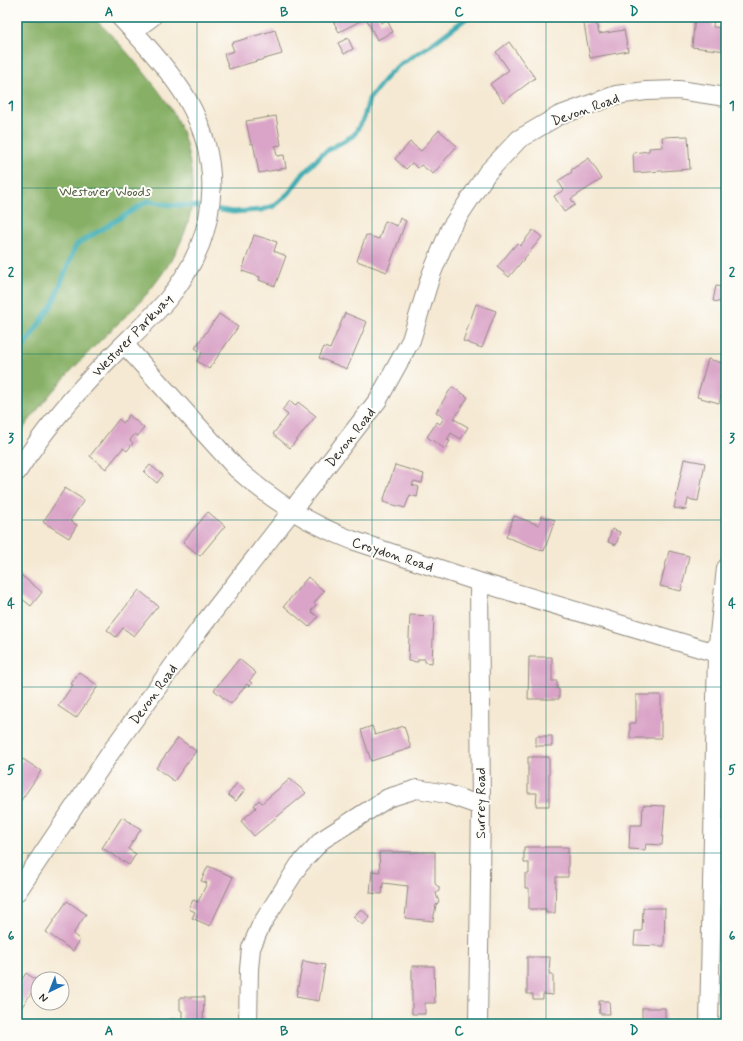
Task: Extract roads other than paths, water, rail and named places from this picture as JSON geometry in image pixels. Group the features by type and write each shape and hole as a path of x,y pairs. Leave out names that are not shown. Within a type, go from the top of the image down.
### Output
{"street":[{"name":"Westover Parkway","path":"17,472 43,434 63,409 104,363 155,314 169,298 193,262 202,243 208,222 211,206 212,183 206,148 195,114 186,98 168,73 120,17"},
{"path":"133,31 152,17"},
{"name":"Devon Road","path":"17,892 120,739 199,630 293,512 378,400 411,340 430,275 450,229 487,173 519,139 558,116 616,95 646,91 679,90 726,97"},
{"name":"Croydon Road","path":"124,344 236,468 255,485 293,512 333,533 478,582 722,654"},
{"path":"709,1024 726,568"},
{"name":"Surrey Road","path":"478,582 481,806 478,1024"},
{"path":"248,1024 251,948 261,925 299,865 322,840 388,798 417,789 448,794 481,806"}],"waterway":[{"path":"17,357 53,303 76,245 148,201 170,205 197,206 233,212 261,210 274,206 289,193 303,174 323,153 354,135 364,118 369,99 388,75 399,65 432,44 468,17"}],"park label":[{"name":"Westover Woods","path":"105,191"}]}
